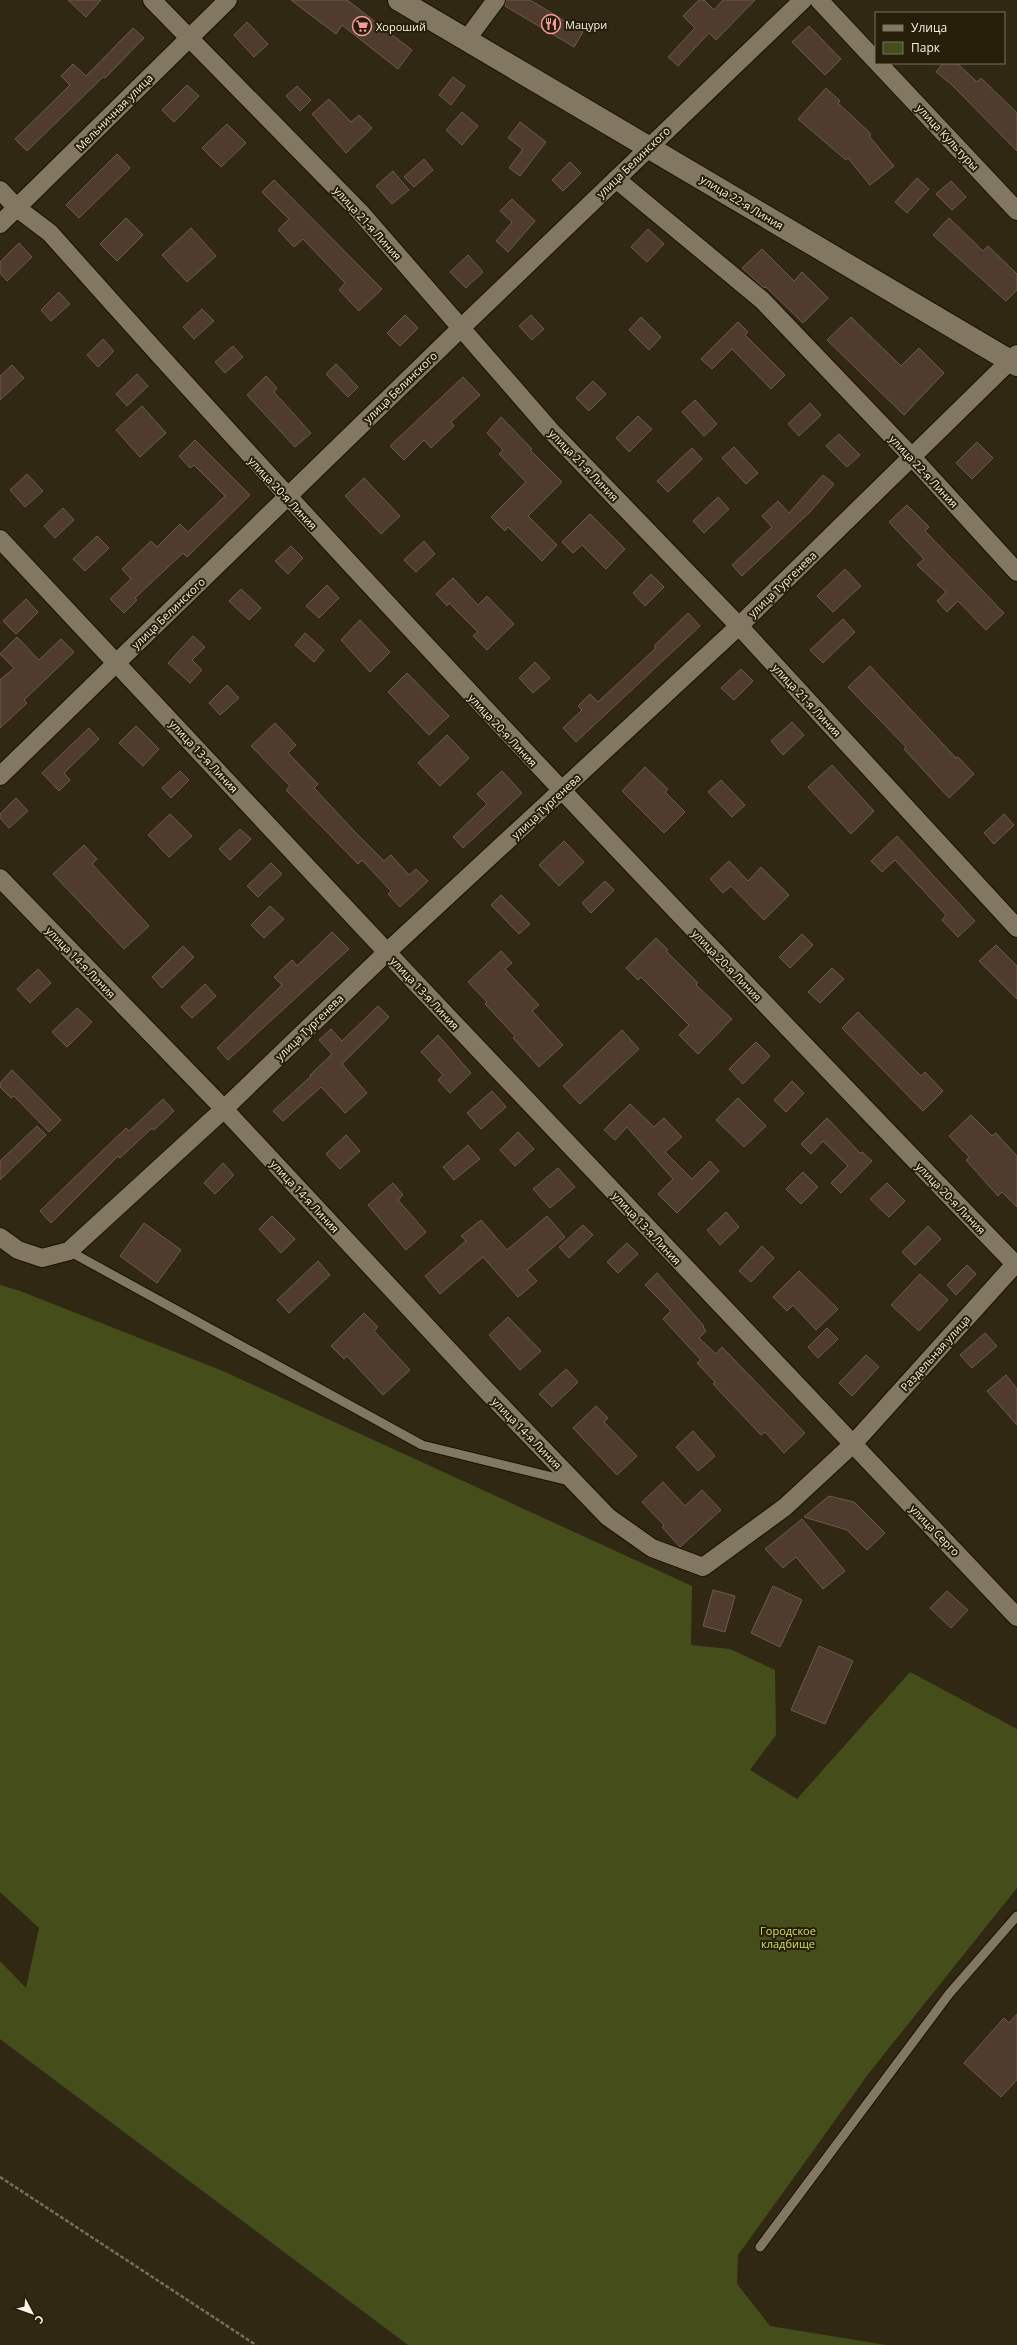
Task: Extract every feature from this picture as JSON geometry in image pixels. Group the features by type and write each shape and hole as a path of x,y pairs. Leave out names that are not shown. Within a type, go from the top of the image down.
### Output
{"main road":[{"name":"улица 22-я Линия","path":"399,0 1015,360"}],"street":[{"name":"улица 21-я Линия","path":"152,0 360,212 550,430 739,626 1017,928"},
{"name":"Мельничная улица","path":"0,224 228,0"},
{"path":"467,40 496,0"},
{"name":"улица Белинского","path":"0,776 649,146 803,0"},
{"path":"819,0 875,60"},
{"name":"улица Культуры","path":"879,64 1017,212"},
{"name":"улица 22-я Линия","path":"616,179 762,300 912,457 1017,572"},
{"name":"улица 20-я Линия","path":"0,190 17,208 50,233 288,498 561,792 1016,1263"},
{"name":"улица Тургенева","path":"69,1251 224,1109 387,952 739,626 912,457 1015,360"},
{"name":"улица 13-я Линия","path":"0,539 387,952 852,1444"},
{"name":"улица 14-я Линия","path":"0,878 224,1109 608,1517"},
{"path":"0,1237 18,1250 42,1258 69,1251"},
{"name":"Раздельная улица","path":"608,1517 652,1548 703,1567 784,1508 852,1444 1016,1263"},
{"name":"улица Серго","path":"852,1444 1017,1616"}],"lane":[{"path":"0,1246 18,1250"},
{"path":"69,1251 422,1445 574,1482"},
{"path":"760,2247 949,1994 1017,1916"}],"path":[{"path":"0,2177 256,2345"}],"green space":[{"name":"Городское кладбище","path":"0,1285 20,1291 223,1371 692,1586 691,1645 730,1649 775,1670 776,1735 750,1770 797,1799 910,1672 1017,1729 1017,1888 869,2073 738,2255 737,2284 770,2326 886,2345 408,2345 0,2039 0,1961 26,1988 39,1928 0,1892"}],"building":[{"path":"68,0 101,0 86,17"},
{"path":"291,0 347,0 412,50 398,69 342,25 336,34"},
{"path":"506,0 530,0 583,32 574,47 505,6"},
{"path":"699,0 704,0 714,10 723,0 755,0 716,40 709,33 678,66 668,57 695,28 683,16"},
{"path":"247,22 268,44 254,57 234,35"},
{"path":"809,26 841,59 825,75 792,42"},
{"path":"133,28 144,38 105,78 103,77 27,151 15,139 70,85 61,76 73,64 86,76"},
{"path":"942,64 958,64 977,82 981,78 1017,113 1017,151 951,84 936,72"},
{"path":"453,77 465,86 451,105 439,95"},
{"path":"187,85 199,96 174,122 162,110"},
{"path":"297,86 311,100 300,111 286,96"},
{"path":"826,88 840,101 838,103 871,134 869,136 894,166 870,185 848,158 846,160 798,119"},
{"path":"329,99 351,122 359,115 372,128 346,153 312,114"},
{"path":"462,112 478,126 462,145 446,130"},
{"path":"520,122 546,142 520,176 509,168 523,149 508,138"},
{"path":"227,124 246,143 221,167 202,148"},
{"path":"117,154 130,168 79,218 66,205"},
{"path":"424,159 433,170 414,187 404,177"},
{"path":"570,162 581,173 563,191 552,180"},
{"path":"393,171 409,190 392,204 376,186"},
{"path":"917,178 929,189 907,213 895,202"},
{"path":"274,180 382,289 359,311 339,290 345,283 303,239 294,247 278,230 289,219 262,192"},
{"path":"951,181 966,197 952,210 936,194"},
{"path":"512,199 535,221 508,252 496,241 512,222 500,211"},
{"path":"126,218 143,235 117,261 100,244"},
{"path":"949,218 983,251 988,246 1017,274 1017,290 1006,301 933,235"},
{"path":"191,228 216,256 187,282 162,255"},
{"path":"648,229 664,244 647,262 631,247"},
{"path":"19,243 32,257 7,281 0,273 0,262"},
{"path":"762,249 794,281 802,272 828,298 803,323 766,287 764,288 742,268"},
{"path":"468,255 483,272 466,288 450,272"},
{"path":"59,292 70,304 51,321 41,310"},
{"path":"202,309 214,321 194,339 183,327"},
{"path":"405,315 418,328 400,346 387,333"},
{"path":"531,315 544,329 532,340 519,326"},
{"path":"641,317 661,337 649,350 629,330"},
{"path":"851,317 901,366 919,348 944,373 904,415 827,340"},
{"path":"738,322 748,332 745,335 785,375 771,389 732,349 712,369 701,359"},
{"path":"103,339 114,351 98,367 87,355"},
{"path":"233,346 243,357 225,373 215,362"},
{"path":"336,364 358,387 348,397 326,374"},
{"path":"12,365 24,378 0,400 0,376"},
{"path":"137,374 148,386 127,406 116,394"},
{"path":"266,376 277,388 274,392 311,433 295,447 247,395"},
{"path":"463,377 480,395 451,422 454,426 431,448 424,440 404,460 390,446"},
{"path":"593,381 606,394 589,411 576,398"},
{"path":"695,400 717,424 704,436 682,412"},
{"path":"810,403 821,415 799,436 788,424"},
{"path":"142,406 166,433 140,457 116,430"},
{"path":"638,416 652,429 629,452 616,438"},
{"path":"501,417 532,449 530,450 562,482 528,516 557,545 542,561 508,527 505,531 491,517 526,482 499,454 503,450 487,433"},
{"path":"839,434 860,455 847,467 826,446"},
{"path":"195,440 250,495 187,557 183,553 135,598 137,600 124,613 110,599 131,579 122,569 151,541 157,547 180,524 188,532 225,496 194,465 190,468 179,456"},
{"path":"977,442 993,458 972,479 956,463"},
{"path":"734,447 758,473 746,484 722,458"},
{"path":"692,448 702,459 668,492 657,481"},
{"path":"27,474 43,491 25,507 10,490"},
{"path":"823,475 834,484 812,510 742,576 732,565 772,527 762,516 778,501 789,513"},
{"path":"364,478 400,516 381,534 345,496"},
{"path":"718,497 729,509 704,533 693,521"},
{"path":"907,505 929,527 925,531 1004,613 986,630 958,601 947,612 937,601 946,592 917,565 924,559 889,522"},
{"path":"63,508 74,520 55,538 44,526"},
{"path":"590,514 625,549 606,569 582,545 573,553 562,542"},
{"path":"97,536 109,548 85,571 73,559"},
{"path":"424,541 435,554 416,572 404,560"},
{"path":"291,546 303,558 288,574 275,561"},
{"path":"845,569 861,586 833,612 817,596"},
{"path":"651,574 664,587 645,606 633,593"},
{"path":"453,578 478,605 487,596 514,624 487,650 473,636 478,632 449,603 447,606 436,594"},
{"path":"327,585 339,598 319,618 306,606"},
{"path":"241,589 261,608 249,620 229,601"},
{"path":"26,599 38,612 16,634 3,621"},
{"path":"688,613 700,626 576,742 563,728 582,710 578,706 590,694 598,702 656,648 654,646"},
{"path":"843,619 855,632 823,663 810,650"},
{"path":"360,620 390,652 370,672 341,640"},
{"path":"305,633 324,650 314,662 295,645"},
{"path":"193,636 205,647 192,660 202,670 190,683 168,663"},
{"path":"17,637 39,660 61,639 74,652 24,700 27,703 0,728 0,680 14,668 0,654"},
{"path":"535,662 550,678 533,693 519,678"},
{"path":"870,666 956,758 958,757 974,774 949,798 904,749 906,747 848,687"},
{"path":"741,669 753,681 734,700 721,688"},
{"path":"407,673 449,716 429,735 388,692"},
{"path":"227,685 239,698 220,715 209,703"},
{"path":"792,722 804,735 783,755 771,741"},
{"path":"275,723 296,745 288,753 318,784 314,788 355,832 384,861 391,855 409,875 416,869 428,881 400,907 388,894 391,891 362,860 358,864 286,790 290,786 251,746"},
{"path":"136,726 159,749 143,766 119,743"},
{"path":"89,728 99,739 64,773 70,780 59,791 42,773"},
{"path":"447,735 469,758 440,786 418,763"},
{"path":"832,765 874,811 851,834 808,787"},
{"path":"645,767 668,789 665,792 685,812 664,833 622,791"},
{"path":"180,771 189,780 171,798 162,788"},
{"path":"502,771 522,793 463,848 453,837 487,804 477,794"},
{"path":"721,780 745,805 732,817 708,792"},
{"path":"16,798 28,811 9,828 0,818 0,814"},
{"path":"170,814 192,836 169,857 148,835"},
{"path":"1004,814 1014,825 994,844 984,833"},
{"path":"240,829 251,839 230,860 219,849"},
{"path":"897,836 975,921 958,937 942,920 946,915 895,860 882,872 871,861"},
{"path":"564,841 584,862 559,886 539,865"},
{"path":"84,845 97,859 92,864 149,926 124,949 53,874"},
{"path":"729,861 748,881 761,867 789,895 764,920 731,886 723,893 710,879"},
{"path":"271,863 282,874 258,897 247,886"},
{"path":"605,881 614,890 591,913 582,903"},
{"path":"501,895 530,924 519,934 491,905"},
{"path":"270,906 284,919 264,938 251,925"},
{"path":"332,932 349,949 228,1060 217,1048 282,985 274,977 292,960 297,966"},
{"path":"802,934 813,945 790,968 779,957"},
{"path":"656,938 668,950 666,951 698,983 696,985 732,1019 698,1054 679,1035 689,1025 641,977 638,980 626,968"},
{"path":"996,945 1017,966 1017,999 979,961"},
{"path":"183,946 194,957 162,988 152,977"},
{"path":"501,951 512,963 505,969 539,1005 532,1011 563,1045 539,1067 513,1038 515,1036 485,1004 487,1002 468,982"},
{"path":"832,968 844,979 820,1003 808,992"},
{"path":"38,969 51,983 30,1003 17,989"},
{"path":"205,984 216,996 192,1018 181,1007"},
{"path":"378,1006 389,1017 342,1064 367,1093 345,1113 321,1087 283,1121 273,1111 311,1076 310,1075 332,1054 319,1040 331,1029 342,1041"},
{"path":"77,1008 92,1022 67,1047 52,1032"},
{"path":"858,1012 921,1076 925,1072 943,1091 923,1111 842,1028"},
{"path":"622,1030 639,1049 580,1104 563,1086"},
{"path":"438,1035 471,1073 450,1093 438,1080 443,1075 421,1052"},
{"path":"756,1042 770,1056 743,1084 729,1069"},
{"path":"12,1070 61,1120 49,1132 14,1096 11,1098 0,1087 0,1083"},
{"path":"792,1081 804,1093 786,1112 774,1100"},
{"path":"492,1091 506,1107 481,1129 467,1113"},
{"path":"738,1098 766,1126 744,1147 716,1120"},
{"path":"163,1099 174,1111 154,1130 152,1128 120,1158 118,1156 51,1223 40,1211 126,1128 129,1131"},
{"path":"630,1104 654,1127 664,1118 682,1137 665,1152 692,1179 710,1161 719,1171 677,1213 658,1194 673,1179 627,1127 615,1140 604,1130"},
{"path":"971,1115 992,1136 996,1133 1017,1156 1017,1207 1002,1192 998,1196 966,1160 969,1157 949,1136"},
{"path":"827,1118 860,1153 862,1152 872,1161 841,1193 831,1183 848,1166 823,1141 811,1154 801,1144"},
{"path":"37,1126 46,1135 0,1180 0,1161"},
{"path":"518,1132 534,1149 515,1166 500,1150"},
{"path":"346,1135 360,1151 340,1169 326,1154"},
{"path":"468,1145 480,1159 454,1180 443,1167"},
{"path":"223,1163 234,1175 215,1194 204,1183"},
{"path":"558,1168 575,1187 550,1208 533,1189"},
{"path":"803,1172 818,1187 801,1204 786,1189"},
{"path":"393,1183 403,1195 398,1200 426,1232 406,1250 368,1205"},
{"path":"887,1183 905,1201 889,1217 870,1199"},
{"path":"726,1212 739,1227 720,1245 707,1230"},
{"path":"272,1216 295,1239 281,1253 259,1229"},
{"path":"547,1216 565,1237 527,1270 537,1281 518,1297 483,1257 440,1294 425,1276 466,1241 461,1236 481,1220 507,1250"},
{"path":"144,1223 181,1250 157,1283 120,1256"},
{"path":"583,1225 593,1235 569,1258 559,1247"},
{"path":"928,1226 941,1239 915,1265 902,1252"},
{"path":"627,1243 638,1254 618,1273 607,1262"},
{"path":"762,1246 774,1258 751,1282 739,1271"},
{"path":"318,1261 330,1275 289,1313 277,1300"},
{"path":"967,1265 976,1274 956,1295 947,1285"},
{"path":"799,1271 838,1309 816,1330 793,1305 787,1311 773,1297"},
{"path":"657,1273 704,1326 703,1327 706,1331 699,1338 716,1354 722,1347 805,1433 784,1453 765,1432 761,1435 713,1384 715,1382 697,1363 701,1360 663,1319 671,1311 645,1285"},
{"path":"920,1274 948,1300 919,1331 891,1305"},
{"path":"364,1313 378,1327 374,1331 410,1370 383,1395 347,1356 344,1359 331,1346"},
{"path":"508,1317 541,1351 520,1370 489,1335"},
{"path":"827,1328 838,1339 818,1358 808,1347"},
{"path":"985,1333 997,1346 972,1368 960,1355"},
{"path":"866,1355 879,1367 852,1396 839,1383"},
{"path":"566,1369 578,1382 552,1407 539,1394"},
{"path":"1006,1375 1017,1389 1017,1425 987,1391"},
{"path":"596,1406 608,1418 604,1422 637,1456 617,1475 573,1428"},
{"path":"693,1431 715,1456 698,1471 676,1447"},
{"path":"663,1482 685,1506 702,1490 721,1510 680,1547 662,1527 664,1525 642,1502"},
{"path":"829,1496 854,1502 885,1533 867,1550 847,1530 804,1517"},
{"path":"802,1519 845,1571 823,1589 796,1557 783,1568 765,1549"},
{"path":"773,1586 802,1600 780,1647 751,1633"},
{"path":"713,1590 735,1596 725,1632 703,1626"},
{"path":"947,1591 968,1610 951,1628 930,1608"},
{"path":"819,1646 853,1661 825,1724 791,1710"},
{"path":"1017,2014 1017,2080 1001,2097 964,2063 1004,2018 1009,2023"}],"place":[{"name":"Мацури","path":"551,24"},
{"name":"Хороший","path":"362,26"}]}
